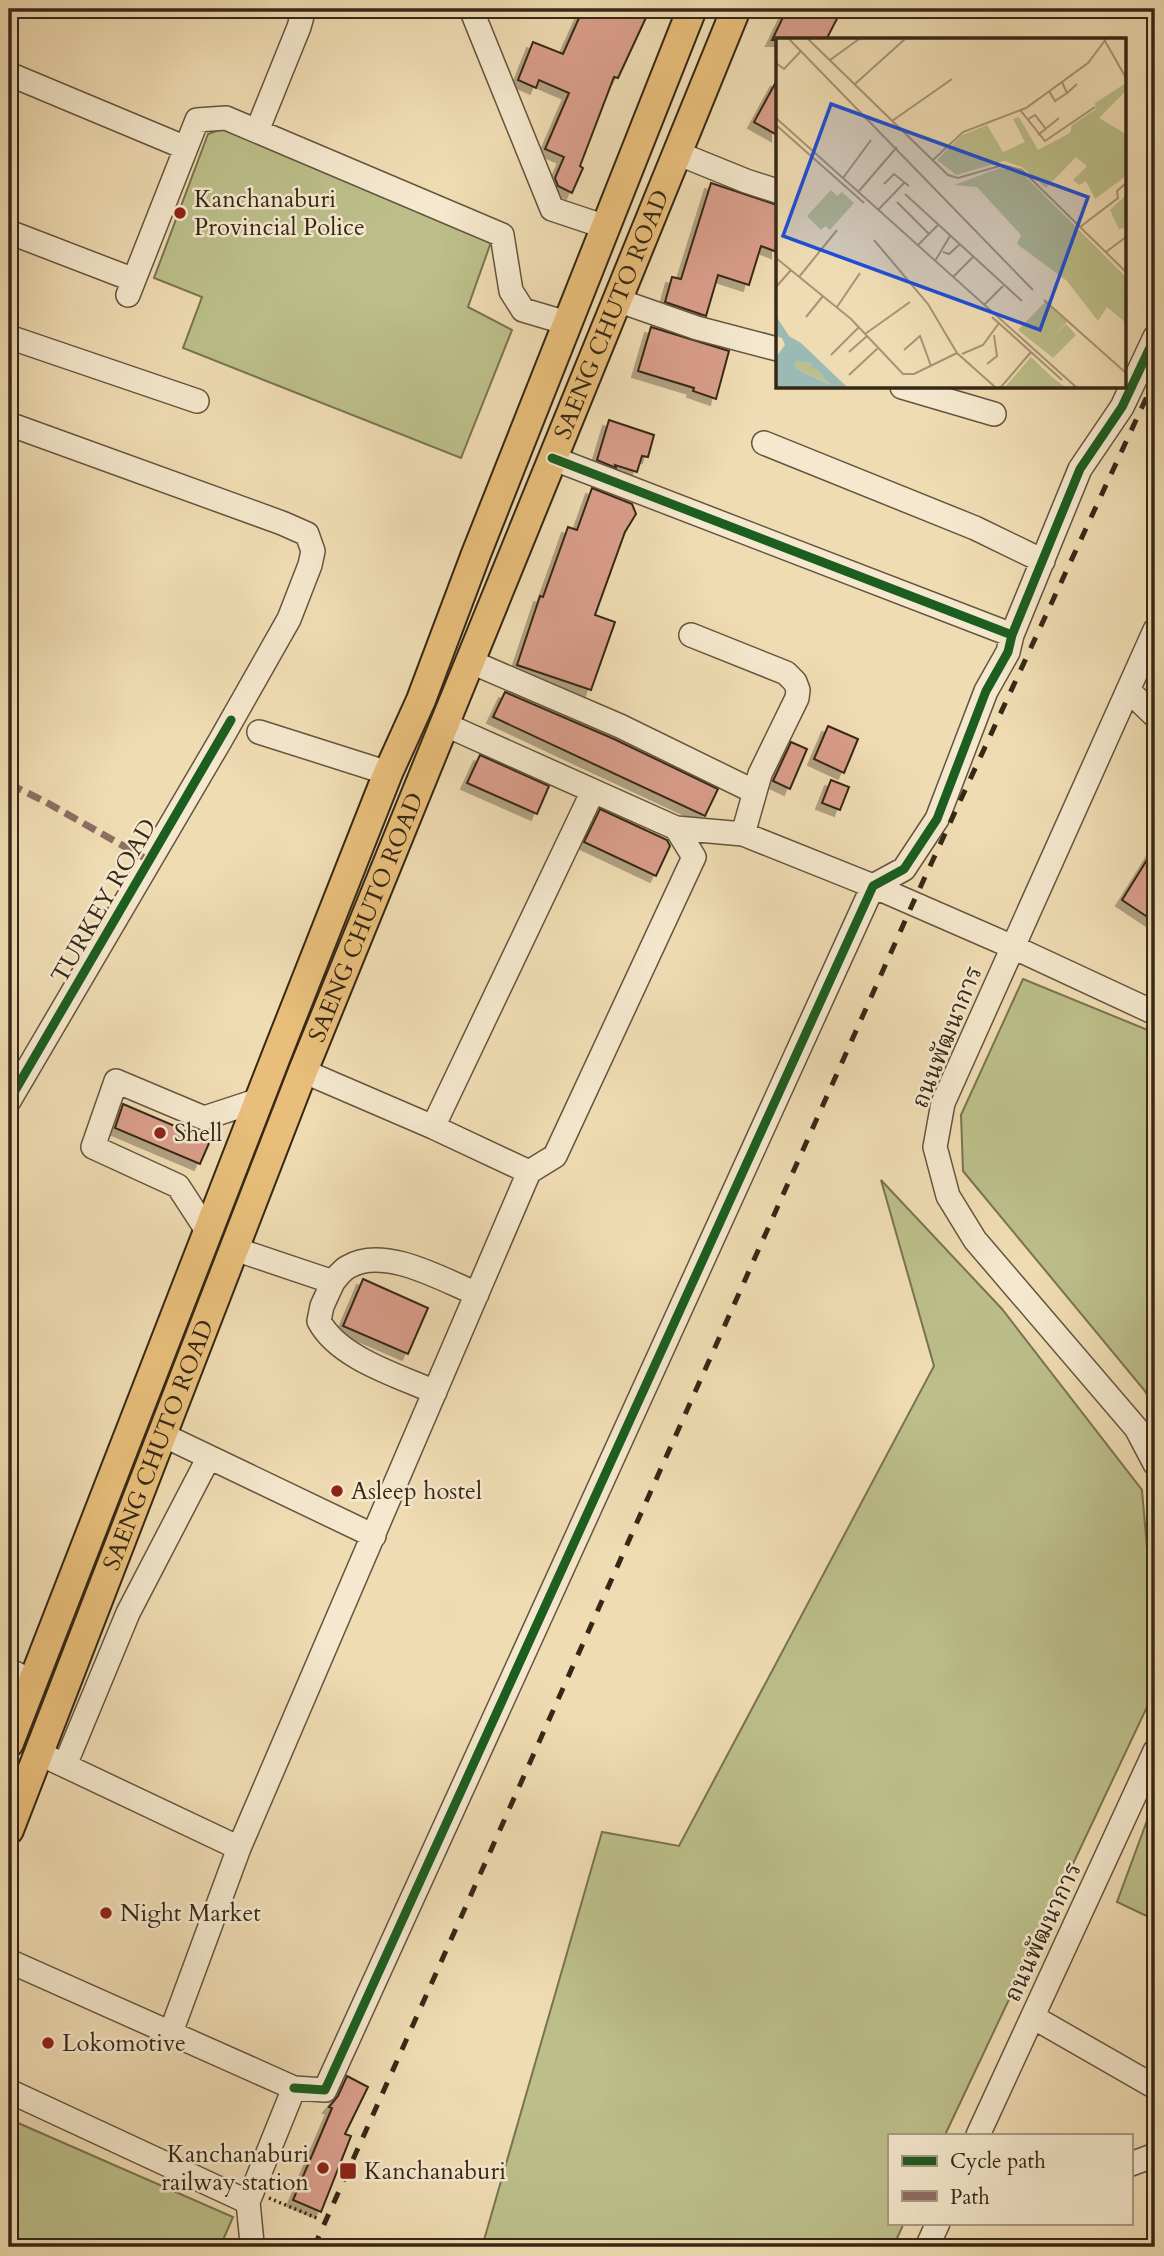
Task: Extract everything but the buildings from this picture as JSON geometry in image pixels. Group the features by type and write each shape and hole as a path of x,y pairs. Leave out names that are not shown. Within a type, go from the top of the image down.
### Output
{"main road":[{"name":"SAENG CHUTO ROAD","path":"9,1743 277,1054 388,773 421,700 692,9"},
{"name":"SAENG CHUTO ROAD","path":"9,1830 303,1072 736,9"},
{"path":"477,554 508,566"},
{"path":"277,1054 303,1072"},
{"path":"166,1340 194,1355"}],"street":[{"path":"257,131 304,9"},
{"path":"471,9 552,209 606,227"},
{"path":"9,74 186,148"},
{"path":"9,232 131,288 197,120 226,118 502,235 511,291 523,310 567,323"},
{"path":"677,153 776,191"},
{"path":"617,300 697,328 776,349"},
{"path":"9,337 197,401"},
{"path":"9,1961 294,2088 325,2090 873,886 904,869 937,819 986,691 1009,652 1012,635 1080,469 1122,407 1155,337"},
{"path":"905,388 994,414"},
{"name":"TURKEY ROAD","path":"9,424 101,455 307,534 313,551 289,619 9,1101"},
{"path":"764,443 975,528 1043,561"},
{"path":"552,458 1012,635"},
{"name":"ถนนพัฒนาการ","path":"1155,630 943,1103 935,1147 948,1196 975,1240 1136,1428 1155,1464"},
{"path":"691,635 786,673 795,682 798,690 760,774 743,834"},
{"path":"469,662 620,726 755,792"},
{"path":"1128,690 1155,716"},
{"path":"444,724 676,828 743,834 873,886 1155,1013"},
{"path":"259,732 388,773"},
{"path":"433,1127 593,790"},
{"path":"171,2032 239,1848 529,1172 555,1156 694,857 676,828"},
{"path":"303,1072 433,1127 529,1172"},
{"path":"208,1232 178,1186 93,1147 117,1082 204,1118 259,1100"},
{"path":"235,1249 333,1282"},
{"path":"435,1392 358,1357 332,1340 319,1321 322,1306 333,1282 347,1267 379,1259 402,1263 477,1294"},
{"path":"163,1435 374,1535"},
{"path":"65,1766 128,1613 209,1457"},
{"path":"9,1670 34,1683"},
{"name":"ถนนพัฒนาการ","path":"978,2134 1155,1751"},
{"path":"39,1753 239,1848"},
{"path":"1033,2017 1155,2087"},
{"path":"250,2247 250,2196 294,2088"},
{"path":"9,2091 250,2196"},
{"path":"1132,2164 1155,2155"},
{"path":"926,2247 938,2224"}],"path":[{"path":"250,2196 319,2220"}],"green space":[{"path":"225,128 491,242 468,307 512,330 461,458 183,348 202,297 154,278 208,134"},
{"path":"1023,979 1155,1033 1155,1411 1145,1391 963,1171 961,1115"},
{"path":"881,1180 1002,1309 1142,1490 1155,1641 1155,1690 945,2134 888,2134 888,2224 904,2224 893,2247 482,2247 602,1832 679,1846 934,1366"},
{"path":"1155,1799 1155,1920 1117,1902"},
{"path":"9,2119 233,2217 220,2247 9,2247"}],"railway":[{"path":"314,2247 913,903 1155,379"}],"marked path":[{"path":"9,668 13,665"},
{"path":"9,784 150,861"}],"cycle path":[{"path":"294,2088 325,2090 873,886 904,869 937,819 986,691 1008,652 1012,635 1080,469 1122,407 1155,337"},
{"path":"552,458 1012,635"},
{"path":"9,1101 231,720"}],"place":[{"name":"Kanchanaburi Provincial Police","path":"180,213"},
{"name":"Shell","path":"160,1133"},
{"name":"Asleep hostel","path":"337,1491"},
{"name":"Night Market","path":"106,1913"},
{"name":"Lokomotive","path":"48,2043"},
{"name":"Kanchanaburi railway station","path":"323,2168"},
{"name":"Kanchanaburi","path":"348,2171"}]}
